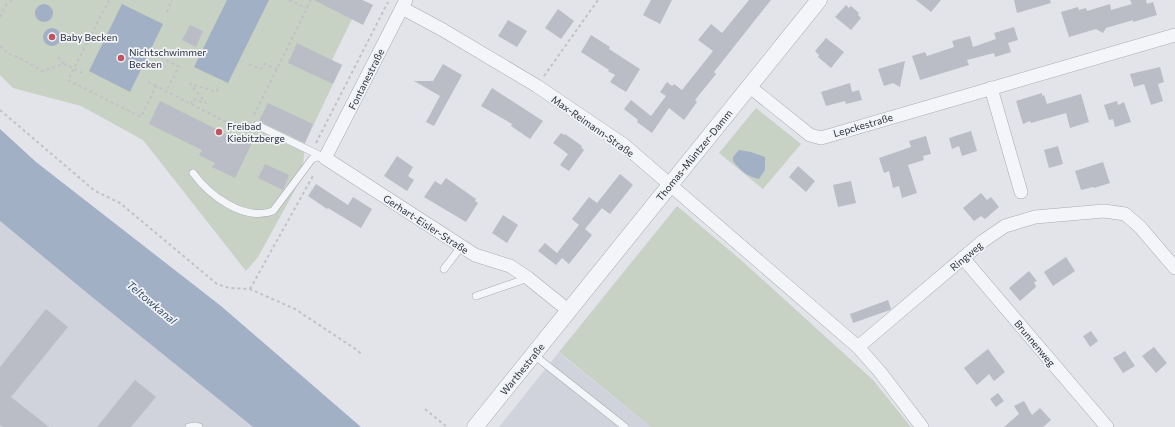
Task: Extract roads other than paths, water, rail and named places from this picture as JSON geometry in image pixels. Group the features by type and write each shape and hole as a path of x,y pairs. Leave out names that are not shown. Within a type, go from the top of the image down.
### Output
{"street":[{"name":"Thomas-Müntzer-Damm","path":"569,311 669,184 819,0"},
{"name":"Max-Reimann-Straße","path":"404,4 443,30 537,86 624,145 858,346"},
{"name":"Fontanestraße","path":"325,158 404,4"},
{"name":"Lepckestraße","path":"750,86 810,135 821,138 1175,35"},
{"path":"991,88 1021,192"},
{"name":"Gerhart-Eisler-Straße","path":"325,158 461,247 475,255 510,266 528,278 569,311"},
{"name":"Ringweg","path":"858,346 983,241 1005,226 1035,217 1104,211 1125,214 1140,227 1175,268"},
{"name":"Brunnenweg","path":"963,258 1107,427"},
{"name":"Warthestraße","path":"475,427 569,311"},
{"path":"858,346 922,427"}],"lane":[{"path":"254,123 325,158"},
{"path":"193,173 201,184 208,190 234,208 248,213 265,214 273,211 312,159 325,158"},
{"path":"444,269 461,247"},
{"path":"476,296 528,278"},
{"path":"534,355 625,427"},
{"path":"189,427 199,427"}],"water":[{"path":"227,0 269,0 228,83 194,67"},
{"name":"Baby Becken","path":"44,4 50,7 53,13 50,19 44,22 38,19 35,13 38,7"},
{"name":"Nichtschwimmer Becken","path":"122,4 163,24 130,92 89,71"},
{"name":"Baby Becken","path":"52,28 58,31 61,37 58,43 52,46 46,43 43,37 46,31"},
{"name":"Teltowkanal","path":"0,129 36,162 221,306 361,427 253,427 92,297 0,221"},
{"path":"739,150 765,157 765,170 759,179 744,173 733,161 733,157"}],"place":[{"name":"Baby Becken","path":"52,37"},
{"name":"Nichtschwimmer Becken","path":"121,58"},
{"name":"Freibad Kiebitzberge","path":"219,132"}]}
